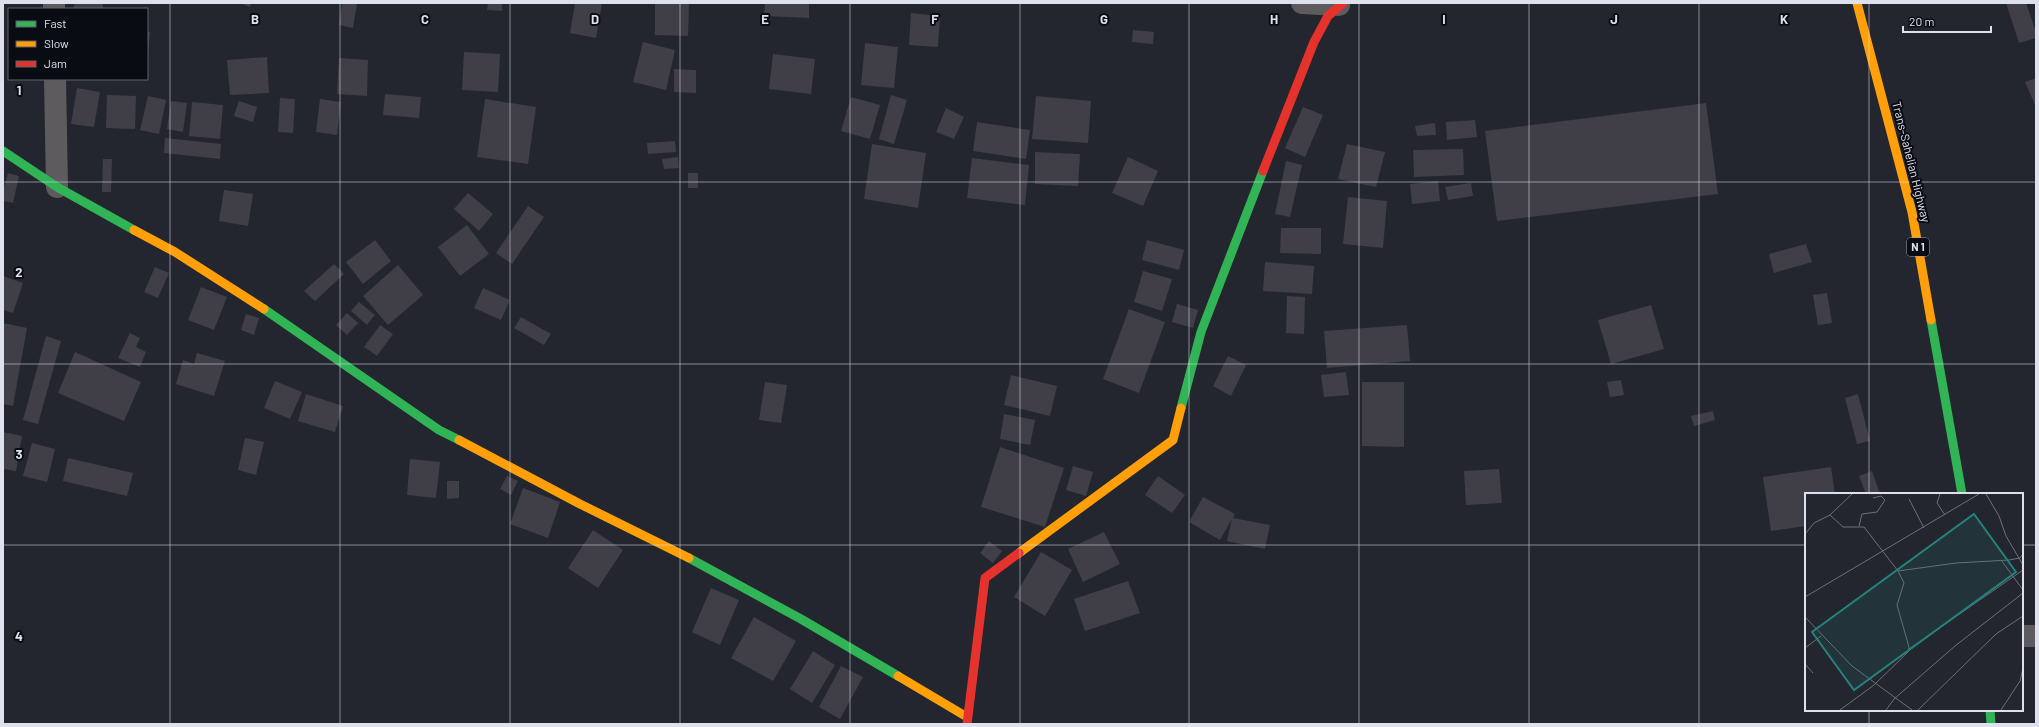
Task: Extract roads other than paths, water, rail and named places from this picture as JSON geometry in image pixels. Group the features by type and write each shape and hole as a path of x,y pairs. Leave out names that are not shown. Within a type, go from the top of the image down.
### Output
{"main road":[{"name":"Trans-Sahelian Highway","path":"1858,3 1912,212 1962,493"},
{"path":"3,151 57,187 175,252 281,320 439,430 580,504 703,565 801,619 967,721 985,578 1173,440 1202,332 1311,48 1323,25 1341,4"},
{"path":"1990,711 1991,724"}],"street":[{"path":"1302,3 1341,4"},
{"path":"55,80 57,187"},
{"path":"2023,636 2036,636"}]}
